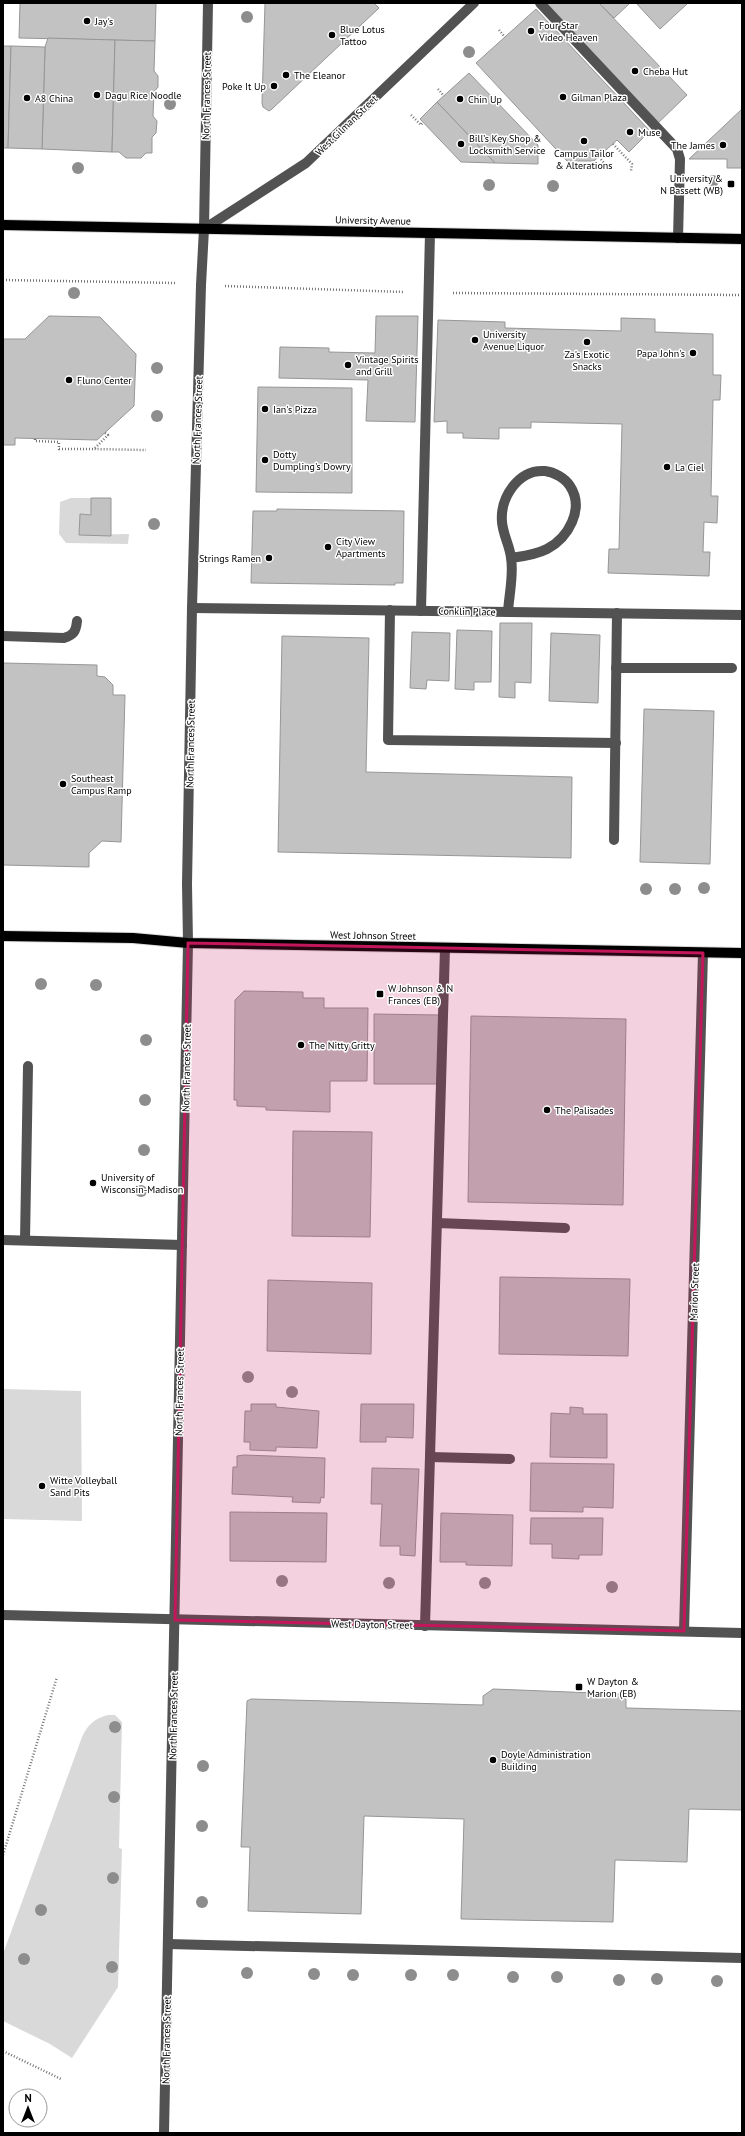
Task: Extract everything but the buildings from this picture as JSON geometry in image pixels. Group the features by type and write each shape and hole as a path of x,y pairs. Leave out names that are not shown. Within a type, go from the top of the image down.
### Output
{"main road":[{"name":"University Avenue","path":"3,225 742,239"},
{"name":"West Johnson Street","path":"3,936 133,938 188,943 742,954"}],"street":[{"name":"North Frances Street","path":"164,2133 188,943 187,884 192,608 201,285 204,229 208,3"},
{"name":"West Gilman Street","path":"204,229 306,163 474,3"},
{"path":"540,3 677,149 680,159 678,238"},
{"path":"422,611 430,233"},
{"path":"508,612 512,558 502,522 503,509 508,494 517,481 527,474 539,471 551,472 562,477 570,485 575,496 576,507 568,530 560,540 547,549 533,555 512,558"},
{"name":"Conklin Place","path":"192,608 742,615"},
{"path":"390,610 388,740 616,742"},
{"path":"614,840 617,613"},
{"path":"3,636 64,638 72,635 76,629 77,621"},
{"path":"616,668 732,668"},
{"path":"425,1626 445,948"},
{"name":"Marion Street","path":"684,1632 703,953"},
{"path":"25,1240 28,1066"},
{"path":"437,1223 565,1228"},
{"path":"3,1240 182,1244"},
{"path":"430,1457 510,1459"},
{"name":"West Dayton Street","path":"3,1615 742,1633"},
{"path":"168,1944 742,1958"}],"path":[{"path":"499,30 505,37"},
{"path":"438,89 444,96"},
{"path":"411,115 421,126 423,122"},
{"path":"613,144 632,164 631,171"},
{"path":"599,157 605,164 604,170"},
{"path":"3,280 429,293 742,295"},
{"path":"94,449 108,436 105,432"},
{"path":"36,439 36,441 59,442 59,449 146,450"},
{"path":"3,1855 57,1677"},
{"path":"3,2051 61,2079"}],"highlighted area":[{"path":"188,943 703,953 684,1631 175,1620"}],"shaded area":[{"path":"71,498 91,498 91,515 80,514 79,535 129,534 128,544 66,543 59,534 60,502"},
{"name":"Witte Volleyball Sand Pits","path":"3,1389 81,1391 82,1521 3,1519"},
{"path":"108,1715 115,1715 122,1722 119,1848 122,1849 118,1987 72,2058 50,2044 3,2021 3,1954 82,1737 92,1723 99,1718"}],"place":[{"name":"Jay's","path":"87,21"},
{"name":"Four Star Video Heaven","path":"531,31"},
{"name":"Blue Lotus Tattoo","path":"332,35"},
{"name":"Cheba Hut","path":"635,71"},
{"name":"The Eleanor","path":"286,75"},
{"name":"Poke It Up","path":"274,86"},
{"name":"Dagu Rice Noodle","path":"97,95"},
{"name":"Gilman Plaza","path":"563,97"},
{"name":"A8 China","path":"27,98"},
{"name":"Chin Up","path":"460,99"},
{"name":"Muse","path":"630,132"},
{"name":"Campus Tailor & Alterations","path":"584,141"},
{"name":"Bill’s Key Shop & Locksmith Service","path":"461,144"},
{"name":"The James","path":"723,145"},
{"name":"University & N Bassett (WB)","path":"731,184"},
{"name":"University Avenue Liquor","path":"475,340"},
{"name":"Za's Exotic Snacks","path":"587,342"},
{"name":"Papa John's","path":"693,353"},
{"name":"Vintage Spirits and Grill","path":"348,365"},
{"name":"Fluno Center","path":"69,380"},
{"name":"Ian's Pizza","path":"265,409"},
{"name":"Dotty Dumpling's Dowry","path":"265,460"},
{"name":"La Ciel","path":"667,467"},
{"name":"City View Apartments","path":"328,547"},
{"name":"Strings Ramen","path":"269,558"},
{"name":"Southeast Campus Ramp","path":"63,784"},
{"name":"W Johnson & N Frances (EB)","path":"380,994"},
{"name":"The Nitty Gritty","path":"301,1045"},
{"name":"The Palisades","path":"547,1110"},
{"name":"University of Wisconsin-Madison","path":"93,1183"},
{"name":"Witte Volleyball Sand Pits","path":"42,1486"},
{"name":"W Dayton & Marion (EB)","path":"579,1687"},
{"name":"Doyle Administration Building","path":"493,1760"}]}
